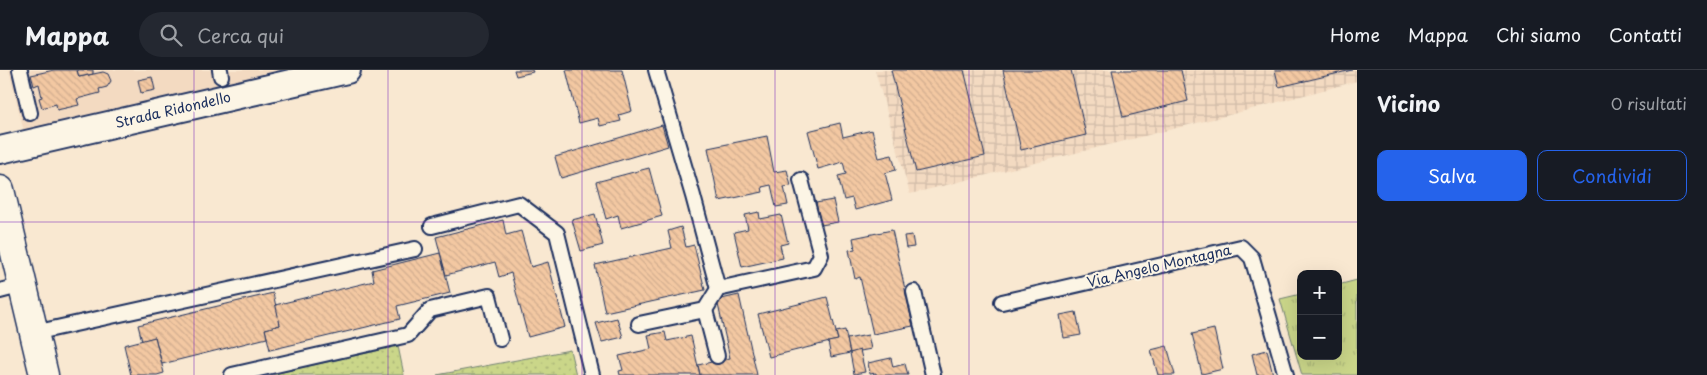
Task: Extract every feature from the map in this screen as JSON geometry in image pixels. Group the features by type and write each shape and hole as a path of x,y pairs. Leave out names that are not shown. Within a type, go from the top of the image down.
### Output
{"main road":[{"path":"0,190 11,288 34,333 44,375"}],"street":[{"name":"Strada Ridondello","path":"0,150 347,70"}],"lane":[{"path":"20,70 30,113"},
{"path":"656,70 718,289"},
{"path":"640,324 705,310 718,289 814,268 821,255 801,180"},
{"path":"432,226 519,204 557,233 592,375"},
{"name":"Via Angelo Montagna","path":"1002,302 1241,247 1252,258 1286,375"},
{"path":"34,333 415,249"},
{"path":"914,292 933,375"},
{"path":"232,375 408,334 426,312 430,310 489,296 500,339"},
{"path":"705,310 717,356"}],"shaded area":[{"path":"9,70 292,70 24,132"},
{"path":"875,70 1357,70 1357,81 1229,115 910,194"}],"green space":[{"path":"1357,280 1357,375 1302,375 1298,360 1342,360 1342,284"},
{"path":"1297,295 1297,358 1280,299"},
{"path":"398,346 404,375 273,374"},
{"path":"570,350 576,375 437,375"}],"building":[{"path":"54,70 77,70 79,77 103,72 108,74 111,81 107,87 99,89 100,93 77,99 79,105 57,110 56,104 42,108 39,98 42,97 39,84 34,86 31,75"},
{"path":"77,70 93,70 93,74 79,77"},
{"path":"514,70 532,70 533,72 516,76"},
{"path":"566,70 622,70 632,111 619,115 621,121 600,126 598,118 579,123"},
{"path":"891,70 964,70 985,156 916,172"},
{"path":"1003,70 1071,70 1086,135 1021,150"},
{"path":"1112,70 1181,70 1188,101 1123,117"},
{"path":"1275,70 1352,70 1279,87"},
{"path":"152,77 155,90 141,93 138,80"},
{"path":"840,123 843,137 872,130 879,158 892,155 896,170 885,173 892,200 855,210 852,198 844,200 838,176 846,174 843,162 818,169 808,131"},
{"path":"662,125 668,146 561,178 555,157"},
{"path":"767,136 774,172 787,170 791,186 784,187 788,205 776,207 771,185 762,187 763,192 719,201 708,148"},
{"path":"649,168 662,216 621,228 618,215 606,219 596,182"},
{"path":"833,200 838,222 821,225 816,203"},
{"path":"759,212 760,219 781,215 788,243 780,245 783,258 742,267 734,232 748,229 745,215"},
{"path":"595,214 603,245 581,251 572,220"},
{"path":"503,220 506,235 521,231 531,267 548,262 565,327 528,337 511,273 499,277 495,262 446,275 436,237"},
{"path":"681,227 686,247 694,245 705,290 605,312 595,265 672,248 668,231"},
{"path":"892,230 913,326 873,334 860,277 855,279 849,250 855,249 853,238"},
{"path":"912,235 914,247 906,248 904,236"},
{"path":"440,253 450,293 397,306 400,319 270,350 265,329 280,325 275,305 374,281 372,270"},
{"path":"273,293 280,325 265,329 267,338 162,364 155,337 142,341 138,325"},
{"path":"739,295 757,375 700,375 698,365 730,358 717,300"},
{"path":"827,297 838,340 769,357 758,314"},
{"path":"1076,312 1081,335 1064,338 1060,315"},
{"path":"617,318 623,337 602,342 596,323"},
{"path":"1214,329 1223,369 1202,374 1192,334"},
{"path":"845,330 850,353 831,357 828,342 838,340 836,332"},
{"path":"665,332 667,341 691,336 700,375 620,375 619,371 623,370 619,356 651,349 648,335"},
{"path":"868,335 871,349 850,353 847,339"},
{"path":"155,337 164,373 157,375 131,375 124,345"},
{"path":"1167,346 1175,375 1158,375 1151,350"},
{"path":"860,350 865,372 854,374 850,353"},
{"path":"1267,350 1273,375 1257,375 1252,354"},
{"path":"891,358 893,367 905,364 908,375 870,374 868,363"}]}
